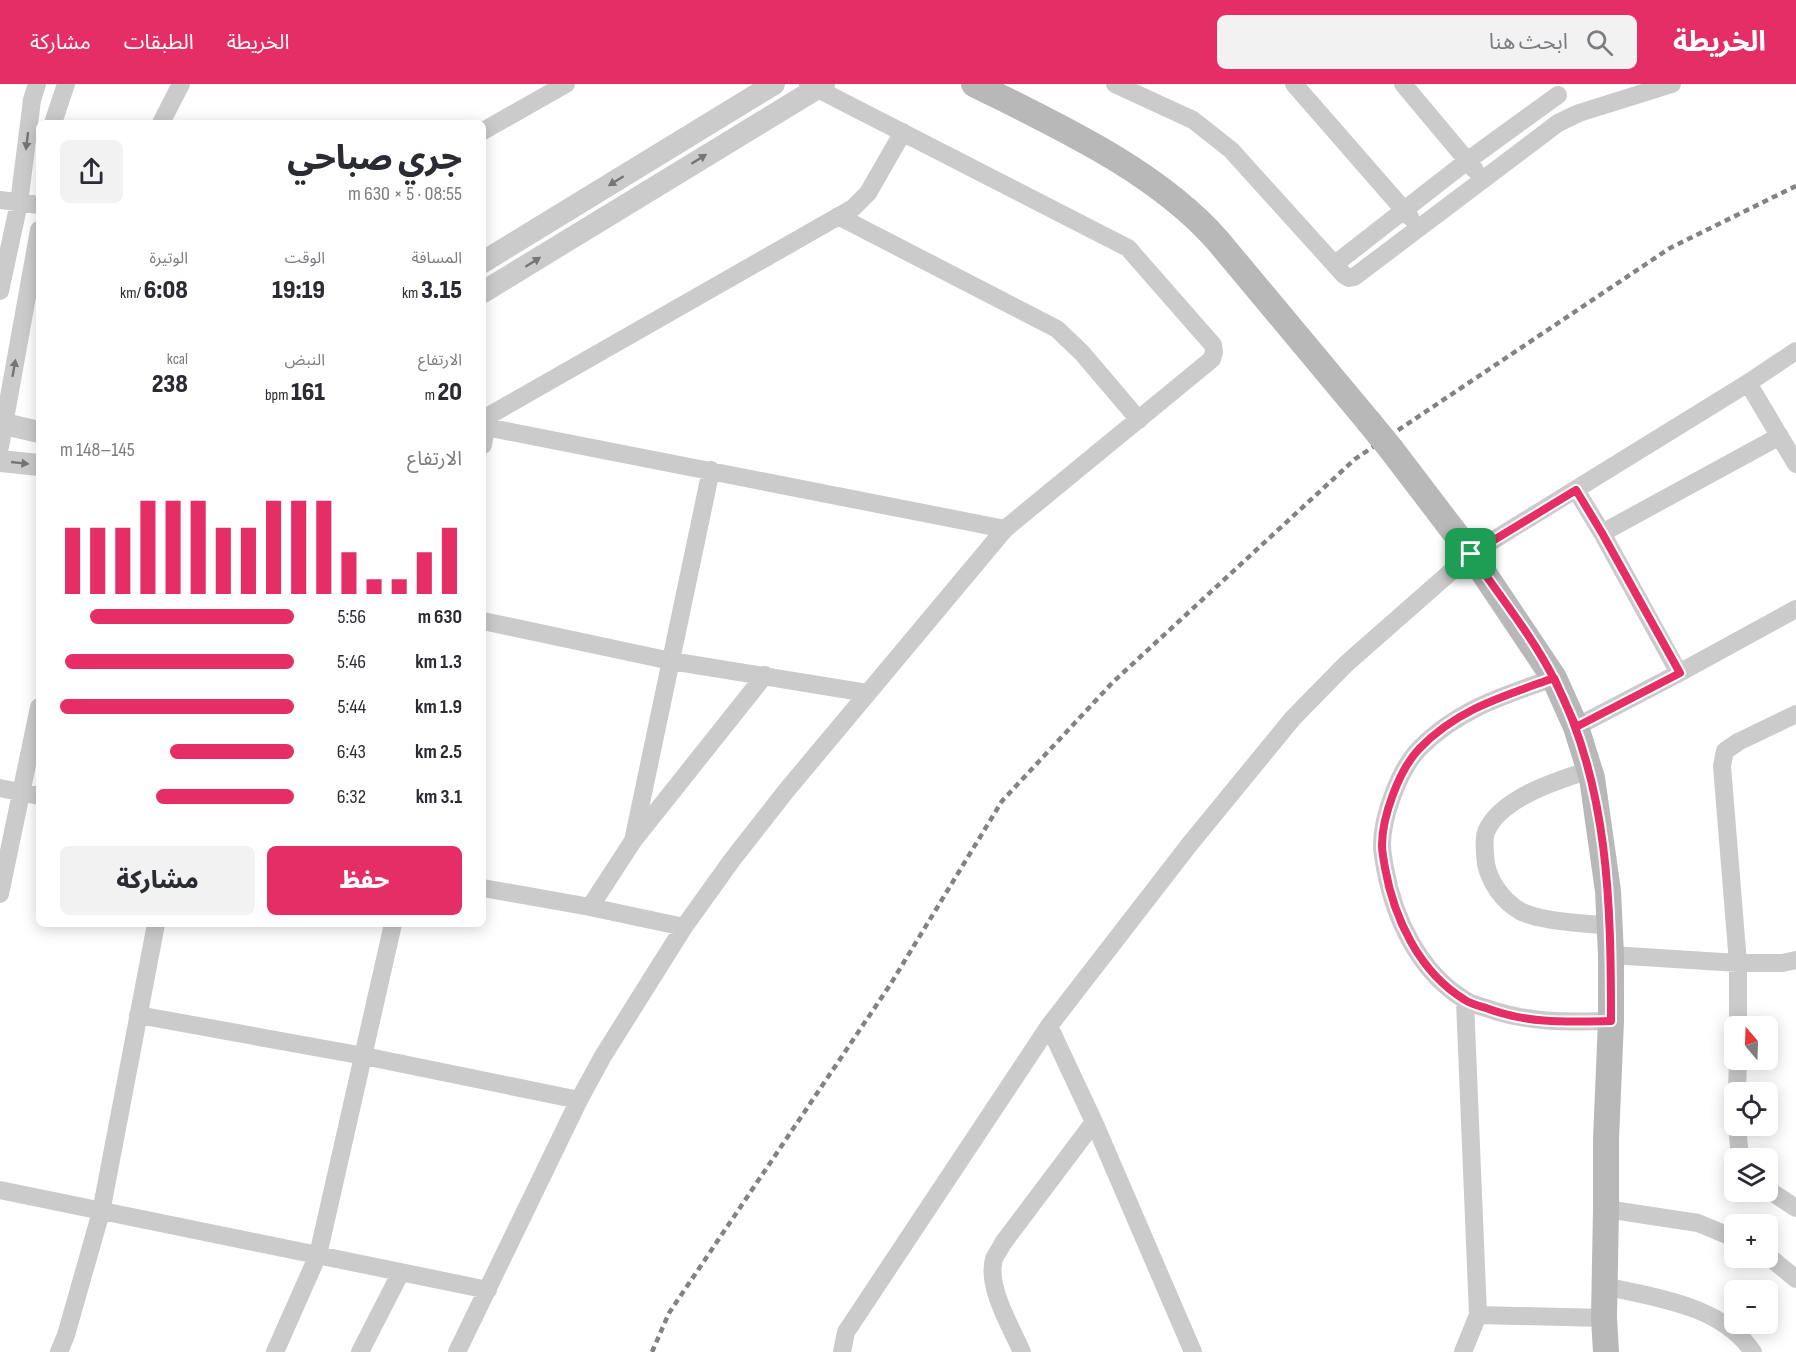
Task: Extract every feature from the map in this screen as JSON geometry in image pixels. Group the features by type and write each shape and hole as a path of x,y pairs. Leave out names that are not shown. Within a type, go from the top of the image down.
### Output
{"main road":[{"path":"974,84 1086,142 1145,178 1193,214 1391,449 1471,554 1554,678 1576,727 1590,770 1604,854 1610,926 1611,1021 1605,1139 1604,1318 1606,1352"}],"street":[{"path":"0,291 19,203 32,100 37,84"},
{"path":"54,120 66,84"},
{"path":"162,120 180,84"},
{"path":"486,129 566,84"},
{"path":"486,260 774,84"},
{"path":"1115,84 1192,120 1208,130 1231,150 1349,278 1354,277 1550,129 1568,118 1672,84"},
{"path":"1294,84 1419,228"},
{"path":"1403,84 1483,179"},
{"path":"457,1352 579,1100 603,1056 684,927 732,860 779,799 1005,530 1212,359 1214,352 1213,345 1128,248 815,85 486,290"},
{"path":"1335,264 1555,89 1568,118"},
{"path":"486,421 862,200 903,132"},
{"path":"0,200 36,205"},
{"path":"838,216 1057,329 1082,353 1139,420"},
{"path":"0,447 2,424 36,246"},
{"path":"842,1352 846,1332 1049,1026 1197,836 1293,718 1346,664 1471,554 1796,351"},
{"path":"1748,383 1796,464"},
{"path":"486,422 1005,530"},
{"path":"2,424 36,431"},
{"path":"1602,533 1780,436"},
{"path":"0,460 36,465"},
{"path":"633,841 711,470"},
{"path":"1576,490 1680,673"},
{"path":"1576,727 1796,609"},
{"path":"486,622 671,661 867,693"},
{"path":"590,907 633,841 765,675"},
{"path":"1554,678 1485,702 1445,726 1418,750 1397,784 1385,821 1382,845 1389,889 1407,936 1432,973 1465,1001 1502,1014 1545,1022 1611,1021"},
{"path":"1738,1016 1738,963 1722,766 1725,751 1737,742 1796,714"},
{"path":"0,894 30,794 36,736"},
{"path":"1590,770 1543,786 1515,802 1497,816 1486,832 1484,852 1489,877 1503,897 1521,911 1543,918 1610,926"},
{"path":"0,788 30,794"},
{"path":"486,889 684,927"},
{"path":"59,1352 66,1335 101,1212 155,927"},
{"path":"275,1352 318,1255 392,927"},
{"path":"1611,955 1738,963 1782,963 1796,960"},
{"path":"1463,1352 1478,1316 1465,1001"},
{"path":"138,1015 364,1056 579,1100"},
{"path":"1049,1026 1094,1122 1193,1352"},
{"path":"1022,1352 995,1291 992,1275 994,1259 1094,1122"},
{"path":"0,1190 488,1290"},
{"path":"1778,1196 1796,1208"},
{"path":"1606,1209 1698,1223 1724,1234"},
{"path":"1778,1264 1796,1279"},
{"path":"360,1352 401,1272"},
{"path":"1604,1286 1690,1307 1730,1328 1746,1342 1753,1352"},
{"path":"1478,1316 1604,1318"}],"railway":[{"path":"652,1352 669,1313 890,985 1002,801 1113,682 1355,459 1670,248 1796,186"}],"route":[{"path":"1471,554 1554,678 1576,727 1590,770 1608,891 1611,1021 1545,1022 1502,1014 1465,1001 1432,973 1407,936 1389,889 1382,845 1385,821 1397,784 1418,750 1445,726 1485,702 1554,678 1576,727 1680,673 1576,490 1471,554"}]}
